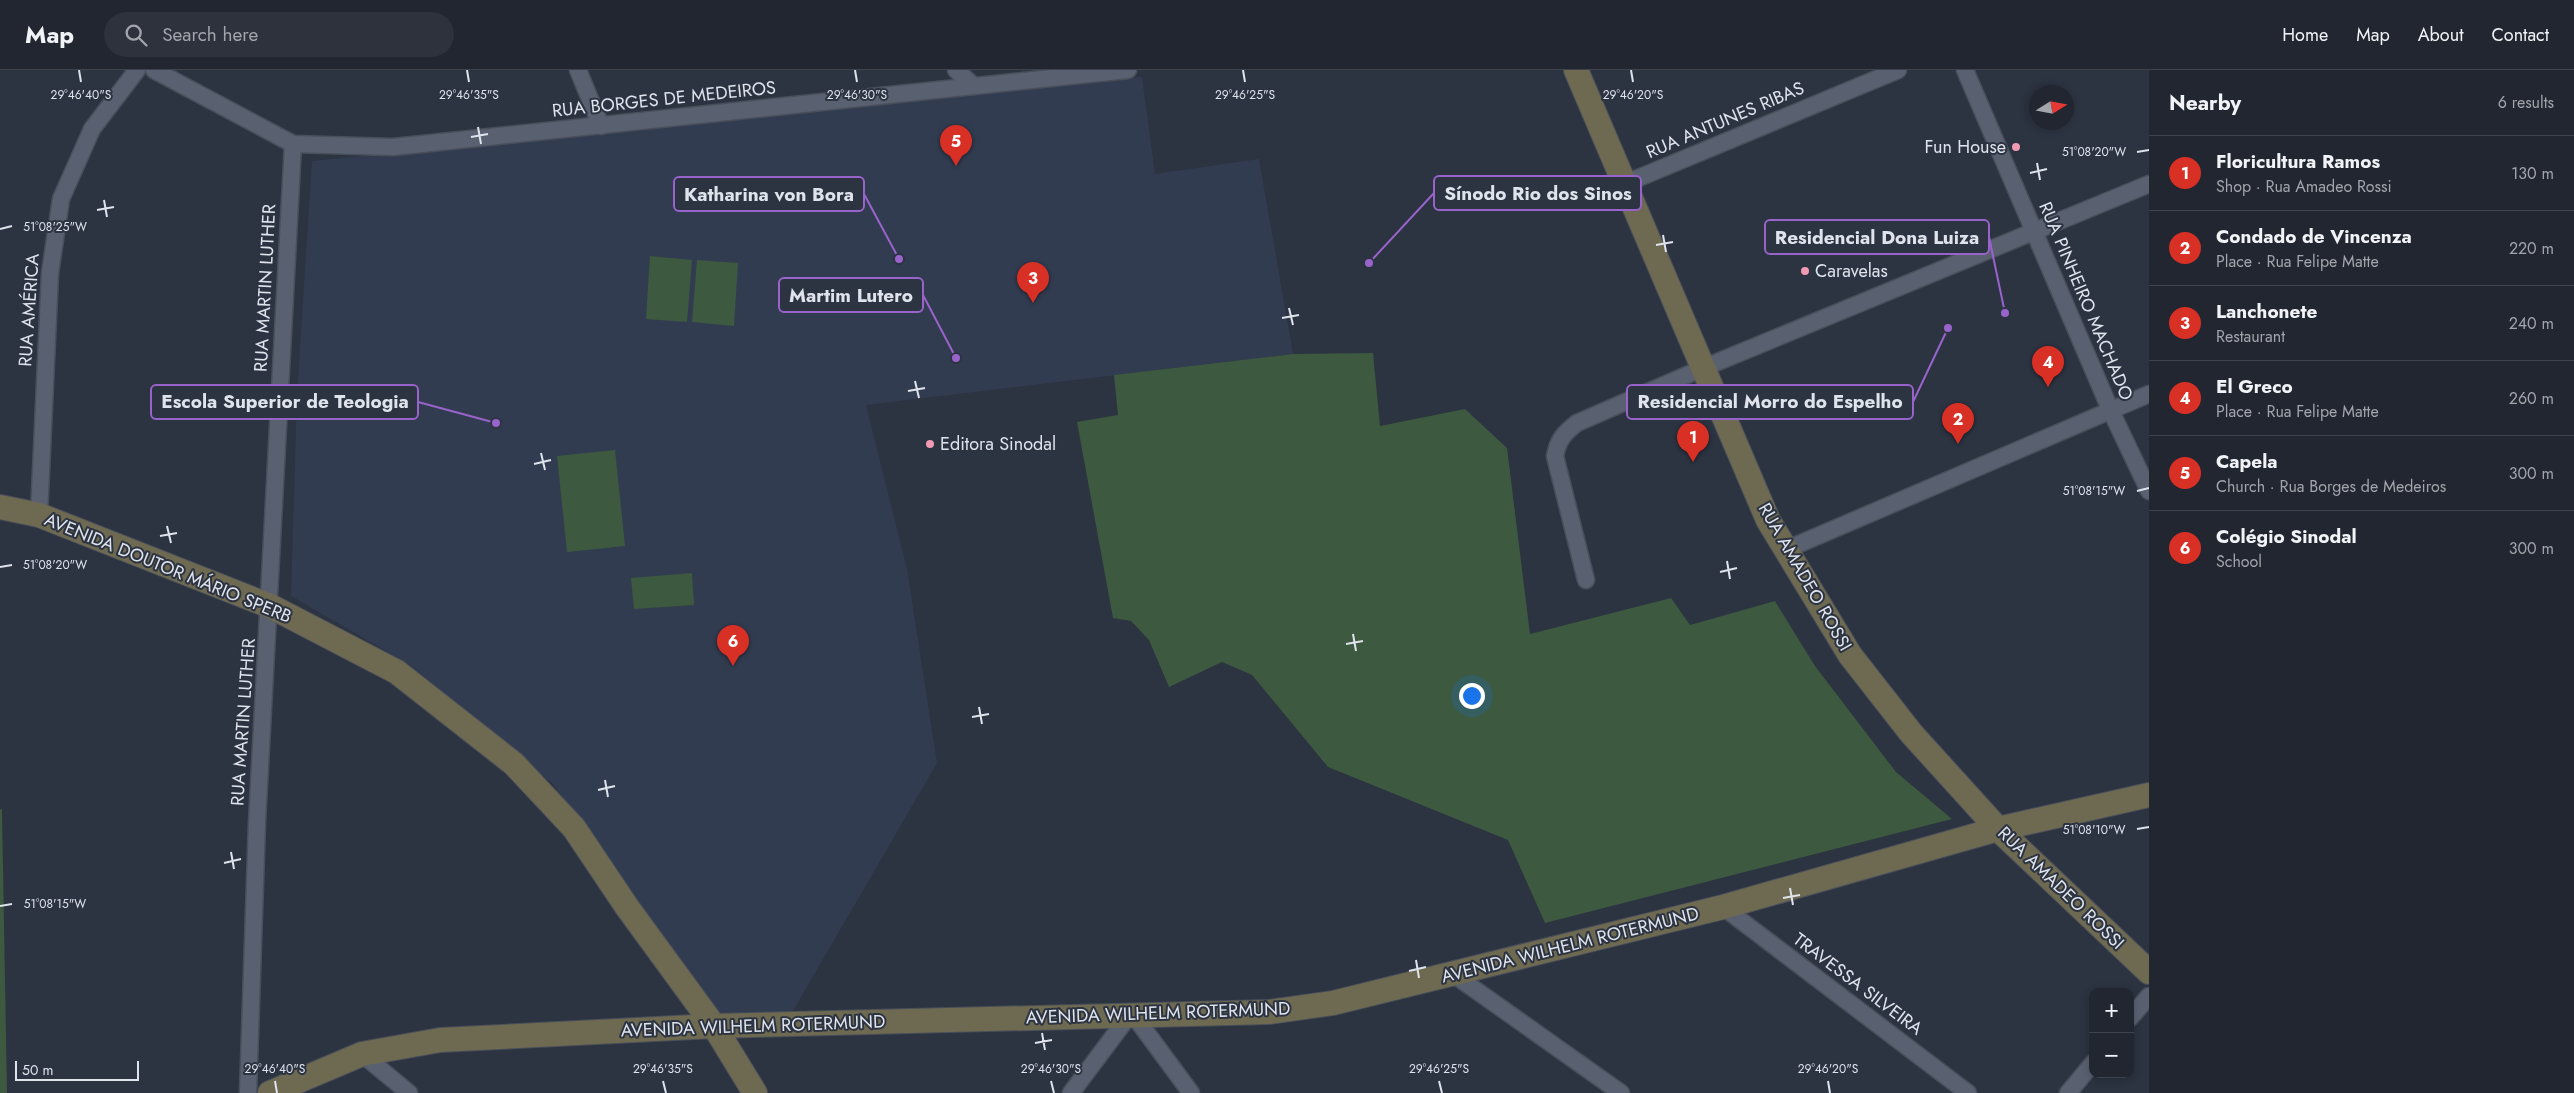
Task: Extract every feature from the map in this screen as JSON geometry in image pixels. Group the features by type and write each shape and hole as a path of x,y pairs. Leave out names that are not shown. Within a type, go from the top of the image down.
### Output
{"street":[{"name":"RUA AMÉRICA","path":"39,514 50,273 61,199 92,129 137,70"},
{"path":"154,70 293,144"},
{"path":"578,70 601,126"},
{"path":"956,70 974,86"},
{"name":"RUA BORGES DE MEDEIROS","path":"293,144 393,147 1128,70"},
{"name":"RUA AMADEO ROSSI","path":"1576,70 1768,520 1850,655 1911,732 1998,829 2149,972"},
{"name":"RUA ANTUNES RIBAS","path":"1624,184 1898,70"},
{"name":"RUA PINHEIRO MACHADO","path":"1965,70 2110,410 2149,491"},
{"name":"RUA MARTIN LUTHER","path":"248,1093 256,822 270,606 293,144"},
{"path":"1586,580 1555,456 1563,434 1577,423 1703,368 2149,184"},
{"path":"1785,550 2149,394"},
{"name":"AVENIDA DOUTOR MÁRIO SPERB","path":"0,507 39,514 270,606 396,672 514,764 574,828 628,907 714,1026 755,1093"},
{"name":"AVENIDA WILHELM ROTERMUND","path":"270,1093 362,1054 440,1040 714,1026 1031,1017 1131,1017 1269,1012 1333,1002 1723,907 1998,829 2149,795"},
{"name":"TRAVESSA SILVEIRA","path":"1723,907 1968,1093"},
{"path":"1453,974 1620,1093"},
{"path":"2134,1013 2149,996"},
{"path":"1071,1093 1131,1017 1191,1093"},
{"path":"362,1054 409,1093"},
{"path":"2068,1093 2089,1068"}],"shaded area":[{"path":"1142,77 1155,174 1259,159 1293,354 866,405 907,569 937,763 786,1023 715,1023 554,785 412,666 291,596 297,395 312,161"}],"green space":[{"path":"650,256 692,260 687,322 646,319"},
{"path":"697,260 738,263 734,326 692,322"},
{"path":"1373,353 1380,426 1465,409 1507,448 1530,634 1671,598 1690,625 1775,601 1815,666 1896,772 1952,819 1545,923 1508,840 1328,767 1252,675 1222,662 1169,687 1149,640 1131,621 1113,618 1077,422 1118,415 1114,375 1293,354"},
{"path":"615,450 625,546 567,552 557,456"},
{"path":"692,573 694,605 634,609 631,578"},
{"path":"0,809 2,810 7,1093 0,1093"}],"place":[{"name":"Fun House","path":"2016,147"},
{"name":"Capela","path":"956,166"},
{"name":"Katharina von Bora","path":"899,259"},
{"name":"Sínodo Rio dos Sinos","path":"1369,263"},
{"name":"Caravelas","path":"1805,271"},
{"name":"Lanchonete","path":"1033,303"},
{"name":"Residencial Dona Luiza","path":"2005,313"},
{"name":"Residencial Morro do Espelho","path":"1948,328"},
{"name":"Martim Lutero","path":"956,358"},
{"name":"El Greco","path":"2048,387"},
{"name":"Escola Superior de Teologia","path":"496,423"},
{"name":"Editora Sinodal","path":"930,444"},
{"name":"Condado de Vincenza","path":"1958,444"},
{"name":"Floricultura Ramos","path":"1693,462"},
{"name":"Colégio Sinodal","path":"733,666"}]}
